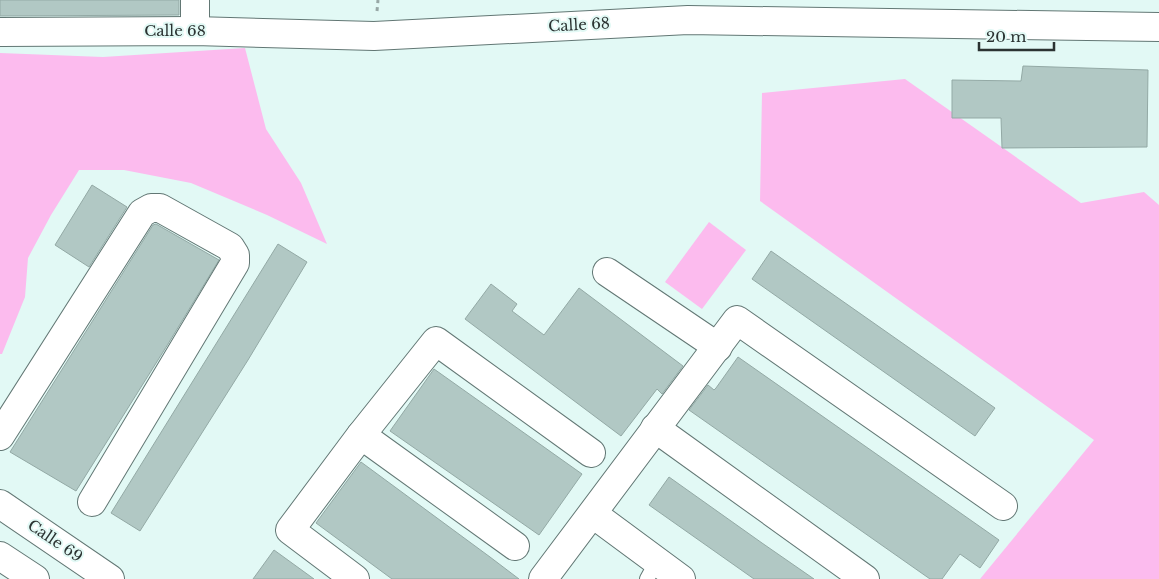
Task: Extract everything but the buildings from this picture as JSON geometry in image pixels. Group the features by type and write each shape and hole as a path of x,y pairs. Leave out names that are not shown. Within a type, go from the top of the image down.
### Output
{"street":[{"path":"194,31 195,0"},
{"name":"Calle 68","path":"0,32 194,31 374,36 688,20 972,12 1159,27"},
{"path":"0,436 142,213 151,208 160,208 230,247 235,256 235,263 92,502"},
{"path":"607,272 718,347"},
{"path":"543,579 737,320 1004,506"},
{"path":"355,579 290,530 361,435 436,341 591,453"},
{"path":"655,428 865,579"},
{"path":"361,435 515,546"},
{"name":"Calle 69","path":"0,504 110,579"},
{"path":"593,514 652,570 682,579"},
{"path":"0,556 34,579"}],"shaded area":[{"path":"245,48 266,129 301,183 327,244 267,215 191,183 124,170 79,170 51,215 28,258 25,297 2,354 0,354 0,53 103,57"},
{"path":"905,79 1081,203 1144,192 1159,205 1159,579 980,579 1094,440 760,201 762,93"},
{"path":"709,222 746,250 702,309 665,282"}]}
